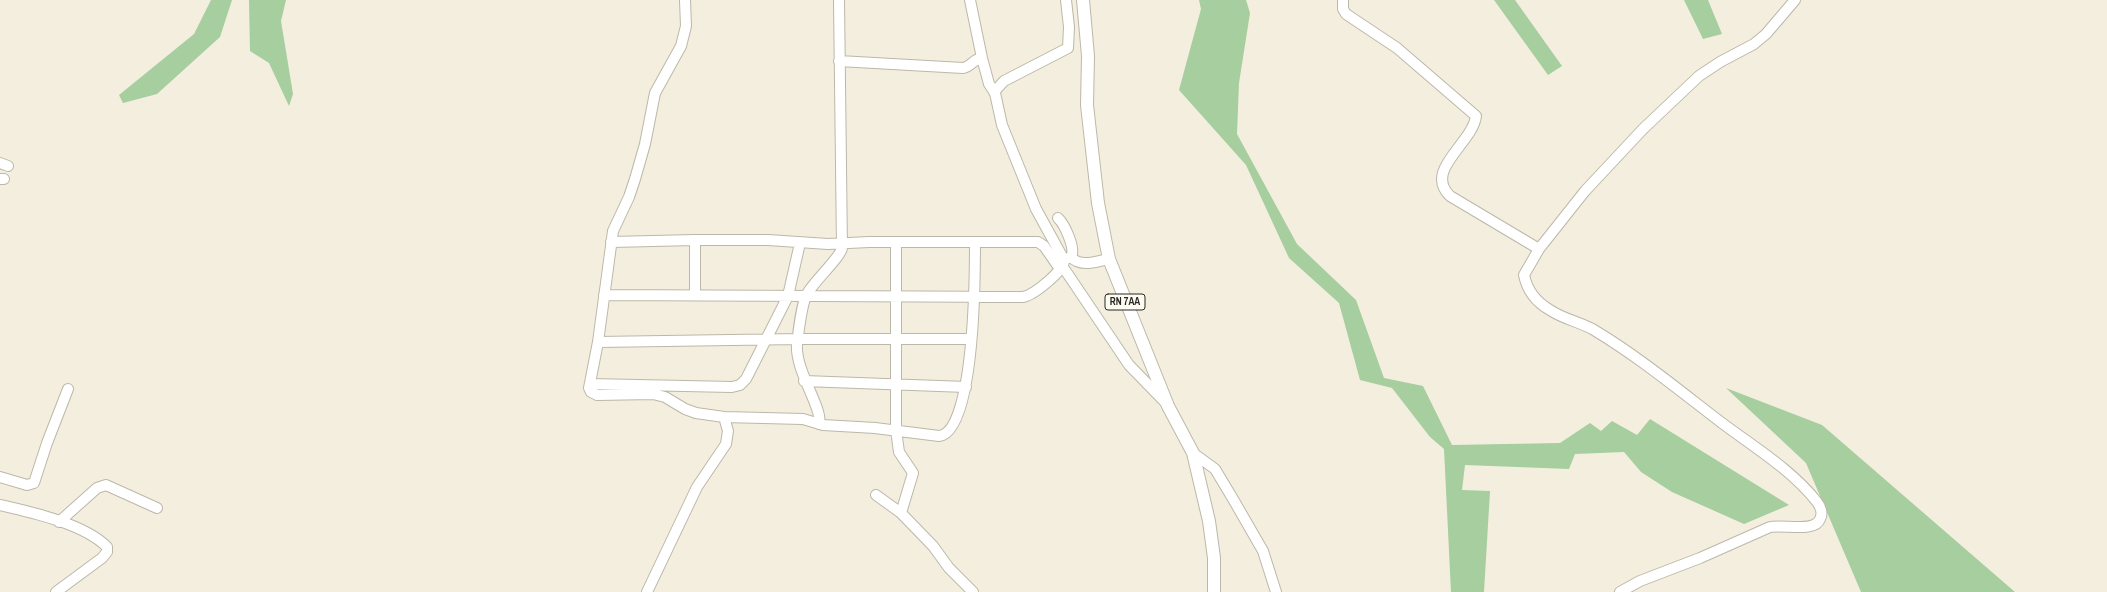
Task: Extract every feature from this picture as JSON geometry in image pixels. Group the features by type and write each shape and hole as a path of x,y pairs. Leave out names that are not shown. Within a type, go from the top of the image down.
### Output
{"main road":[{"name":"RN 7AA","path":"1083,0 1088,56 1087,105 1098,203 1109,259 1168,406 1193,453 1209,521 1214,558 1214,592"}],"street":[{"path":"685,0 686,26 681,46 655,93 637,173 629,197 613,230 590,390 597,395 653,394 665,397 692,412 724,417 803,419 819,424 896,430 938,436 947,433 956,417 966,387 974,296 975,242"},
{"path":"819,424 820,413 804,381 797,359 798,339 806,296 822,273 839,256 842,243 839,0"},
{"path":"970,0 989,84 994,92 1002,125 1028,191 1064,263 1130,365 1168,406"},
{"path":"994,92 1004,81 1068,48 1069,27 1066,0"},
{"path":"1343,0 1343,9 1346,14 1397,48 1476,116 1473,127 1442,172 1440,182 1443,190 1450,196 1539,248"},
{"path":"1620,592 1640,582 1700,558 1770,527 1778,525 1806,528 1814,526 1820,520 1822,511 1818,503 1789,474 1648,367 1593,330 1550,311 1534,297 1526,286 1524,275 1539,248 1585,191 1643,129 1699,76 1720,62 1754,44 1795,0"},
{"path":"839,61 963,68 968,67 975,60 982,58"},
{"path":"604,295 1027,296 1036,291 1073,253 1067,231 1058,218"},
{"path":"611,242 695,240 800,243 1038,242 1064,263 1077,262 1084,264 1109,259"},
{"path":"695,240 695,295"},
{"path":"896,242 896,430 899,452 913,473 901,513"},
{"path":"590,384 735,387 740,385 746,379 788,296 800,243"},
{"path":"598,342 798,339 971,339"},
{"path":"804,381 896,383 966,387"},
{"path":"0,477 27,485 34,483 46,443 68,389"},
{"path":"647,592 697,487 726,444 728,431 724,417"},
{"path":"1193,453 1215,469 1233,499 1263,552 1276,592"},
{"path":"58,522 97,488 106,485 157,508"},
{"path":"876,495 901,513 933,546 949,568 973,592"},
{"path":"0,505 58,522 94,536 105,544 108,550 102,558 56,592"}],"green space":[{"path":"211,0 232,0 220,37 157,94 123,103 119,95 194,34"},
{"path":"249,0 286,0 281,21 293,94 289,106 269,63 250,51"},
{"path":"1199,0 1246,0 1250,13 1239,83 1237,134 1297,244 1356,300 1384,378 1423,386 1452,445 1560,443 1590,423 1601,431 1612,421 1637,435 1650,419 1789,505 1744,524 1672,492 1641,472 1624,452 1575,454 1569,469 1465,465 1462,490 1490,491 1484,592 1451,592 1444,449 1430,437 1392,388 1360,380 1339,303 1289,258 1246,165 1179,90 1201,9"},
{"path":"1494,0 1515,0 1562,66 1548,75"},
{"path":"1684,0 1708,0 1722,34 1703,39"},
{"path":"1726,388 1822,425 2015,592 1861,592 1806,463"}]}
